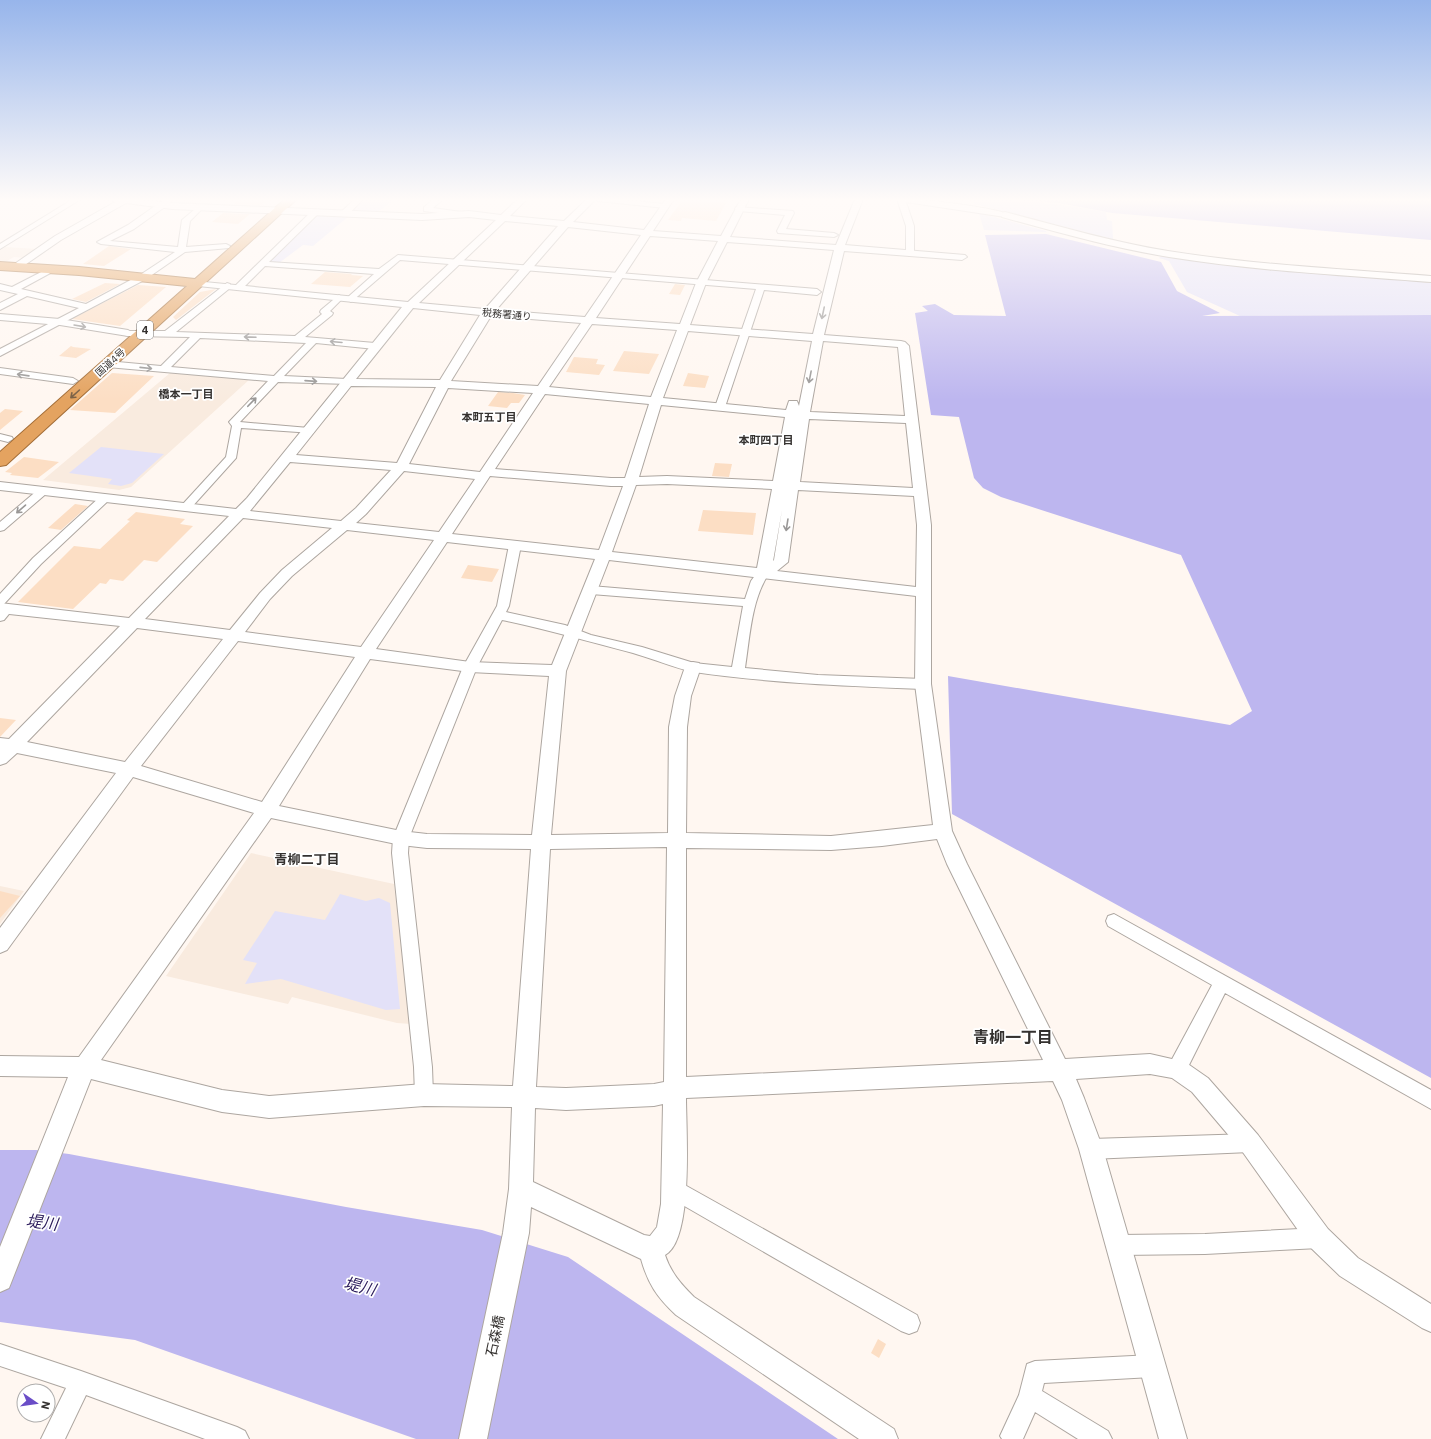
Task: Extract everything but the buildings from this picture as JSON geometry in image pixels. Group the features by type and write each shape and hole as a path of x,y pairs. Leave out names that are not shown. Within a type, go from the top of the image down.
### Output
{"highway":[{"path":"2,266 51,269 192,282"},
{"name":"国道4号","path":"192,282 207,266"},
{"name":"国道4号","path":"3,440 73,381 134,333 209,266"},
{"name":"国道4号","path":"0,461 107,364 134,333"}],"street":[{"path":"0,353 143,277 159,266"},
{"path":"239,287 263,266"},
{"path":"296,266 381,272"},
{"path":"351,299 388,266"},
{"path":"0,759 7,744 134,623 240,514 288,458 375,346 410,305 451,266"},
{"path":"505,266 817,292"},
{"path":"0,1279 50,1148 85,1067 93,1053 243,845 366,652 624,266"},
{"name":"石森橋","path":"473,1439 516,1233 521,1189 524,1097 541,842 558,671 591,590 631,481 656,400 701,283 709,266"},
{"path":"738,672 750,603 756,582 763,573 781,562 786,486 797,414 828,266"},
{"path":"1283,266 1431,279"},
{"path":"0,944 128,769 233,636 287,573 361,511 401,466 443,384 487,312 527,268"},
{"path":"13,290 51,269"},
{"name":"税務署通り","path":"192,282 339,298 586,321 812,339 898,344 903,346 912,420"},
{"path":"166,335 227,286"},
{"path":"0,288 88,306"},
{"path":"720,407 761,288"},
{"path":"1,315 25,293"},
{"path":"297,339 329,313 324,312 339,298"},
{"path":"1,315 134,333 297,339 375,346"},
{"path":"803,352 812,339 809,322"},
{"path":"162,370 198,335"},
{"path":"186,507 231,458 237,425 234,422 313,340"},
{"path":"107,364 275,379 443,384 656,400 797,414 912,420 921,492 925,559 923,592 923,684 943,831 957,864 1073,1098 1091,1149 1173,1439"},
{"path":"0,371 73,381"},
{"path":"795,391 797,414"},
{"path":"237,425 309,431"},
{"path":"288,458 486,474 611,482 667,480 921,492"},
{"path":"0,486 923,592"},
{"path":"0,528 43,491"},
{"path":"2,609 37,561 105,498"},
{"path":"424,1095 423,1066 400,853 401,838 470,667 499,615 506,596 515,545"},
{"path":"591,590 750,603"},
{"path":"2,609 134,623 366,652 470,667 558,671"},
{"path":"499,615 560,628 693,667 826,681 923,684"},
{"path":"521,1189 640,1246 651,1249 657,1246 664,1239 670,1227 674,1189 678,727 683,696 693,667"},
{"path":"7,744 128,769 266,810 401,838 426,841 541,842 676,840 831,843 882,839 943,831"},
{"path":"1114,921 1431,1100"},
{"path":"1177,1069 1222,982"},
{"path":"0,1066 85,1067 248,1106 290,1106 424,1095 566,1099 646,1096 694,1086 1059,1070 1150,1064 1177,1069 1200,1085 1250,1143 1319,1238 1349,1267 1431,1319"},
{"path":"1091,1149 1250,1143"},
{"path":"674,1189 909,1323"},
{"path":"1119,1245 1205,1244 1319,1238"},
{"path":"651,1249 657,1270 668,1290 685,1306 884,1439"},
{"path":"0,1355 81,1382 237,1439"},
{"path":"1012,1436 1030,1396 1035,1372 1152,1366"},
{"path":"53,1439 81,1382"},
{"path":"1030,1396 1100,1439"}],"shaded area":[{"path":"1172,266 1248,266 1431,283 1431,315 1240,316 1187,292"},
{"path":"170,373 250,379 131,487 119,490 43,480"},
{"path":"101,447 164,454 132,483 121,486 108,484 112,479 69,473"},
{"path":"251,853 394,884 411,1024 397,1023 292,997 288,1004 166,976"},
{"path":"0,886 24,891 0,924"},
{"path":"340,894 366,901 379,898 390,903 400,1009 386,1010 281,979 245,984 257,963 243,960 275,911 325,920"}],"water":[{"path":"993,266 1163,266 1177,291 1220,313 1202,316 1431,315 1431,1078 952,814 948,676 1230,725 1252,711 1181,555 1001,497 983,488 974,478 959,417 931,415 915,313 928,311 922,306 935,304 954,315 1006,316"},
{"name":"堤川","path":"0,1150 36,1150 69,1154 346,1207 482,1230 568,1257 838,1439 416,1439 135,1340 0,1322"}],"district":[{"name":"橋本一丁目","path":"186,394"},
{"name":"本町五丁目","path":"489,417"},
{"name":"本町四丁目","path":"766,440"},
{"name":"青柳二丁目","path":"307,859"},
{"name":"青柳一丁目","path":"1013,1037"}]}
